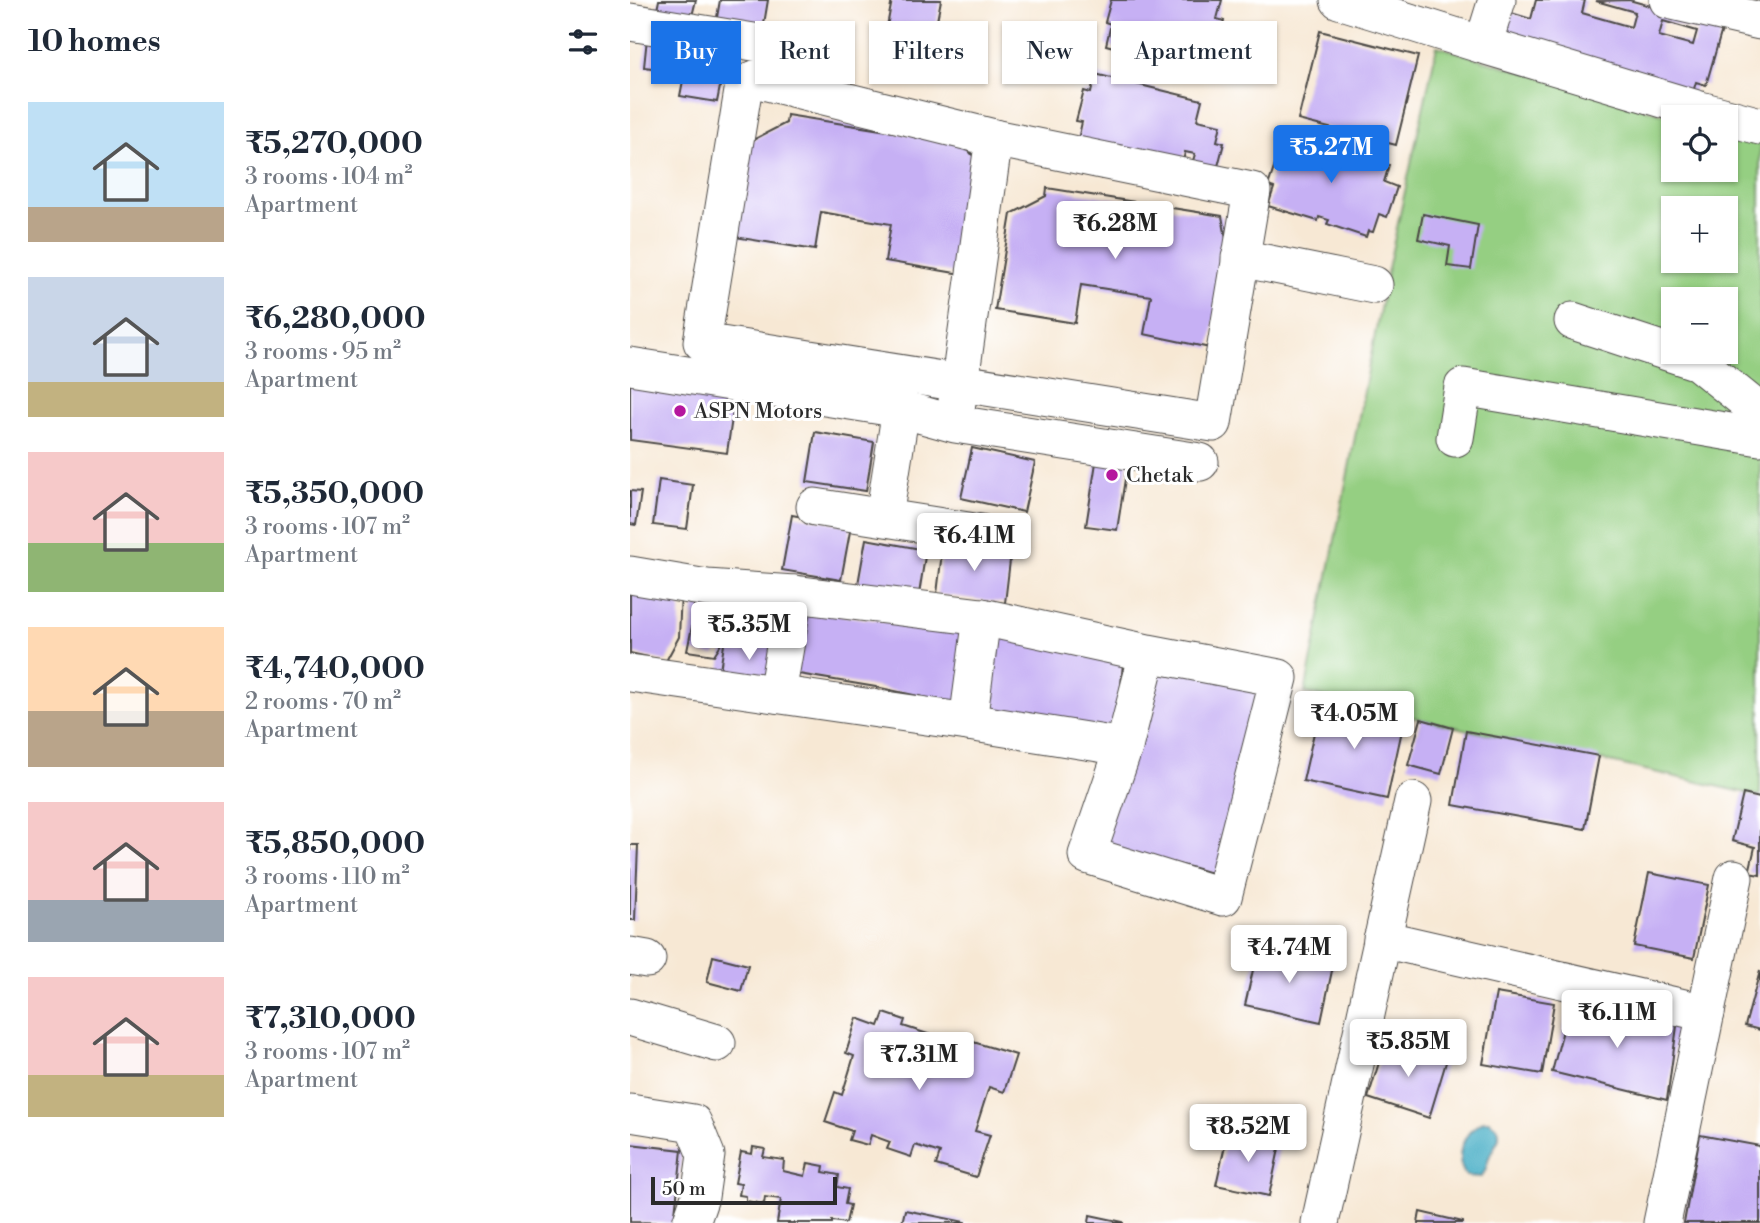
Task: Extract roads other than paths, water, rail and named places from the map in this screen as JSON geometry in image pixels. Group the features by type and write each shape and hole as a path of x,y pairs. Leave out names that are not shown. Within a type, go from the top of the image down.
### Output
{"street":[{"path":"1339,0 1760,126"},
{"path":"1483,45 1497,0"},
{"path":"1668,0 1760,21"},
{"path":"630,22 755,42"},
{"path":"755,79 994,138 1252,191 1213,423 702,342 744,85 755,79"},
{"path":"955,424 994,138"},
{"path":"690,376 714,212"},
{"path":"1240,258 1374,285"},
{"path":"1573,321 1698,362 1760,412"},
{"path":"630,366 901,409 955,424 1200,462"},
{"path":"1455,438 1463,387 1760,437"},
{"path":"884,517 901,409"},
{"path":"815,508 981,533"},
{"path":"630,575 707,587 794,594 982,617 1279,678 1223,897 1087,855 1124,747 1148,653"},
{"path":"777,694 794,594"},
{"path":"968,722 982,617"},
{"path":"630,673 1124,747"},
{"path":"1320,1223 1413,801"},
{"path":"1662,1223 1734,878"},
{"path":"1382,939 1706,1013"},
{"path":"630,1017 717,1043"},
{"path":"630,1113 693,1123 706,1155 700,1197 691,1223"}],"water":[{"path":"1484,1121 1489,1121 1498,1128 1498,1140 1481,1177 1466,1176 1460,1161 1462,1145 1470,1131"}],"place":[{"name":"ASPN Motors","path":"680,411"},
{"name":"Chetak","path":"1112,475"}]}
